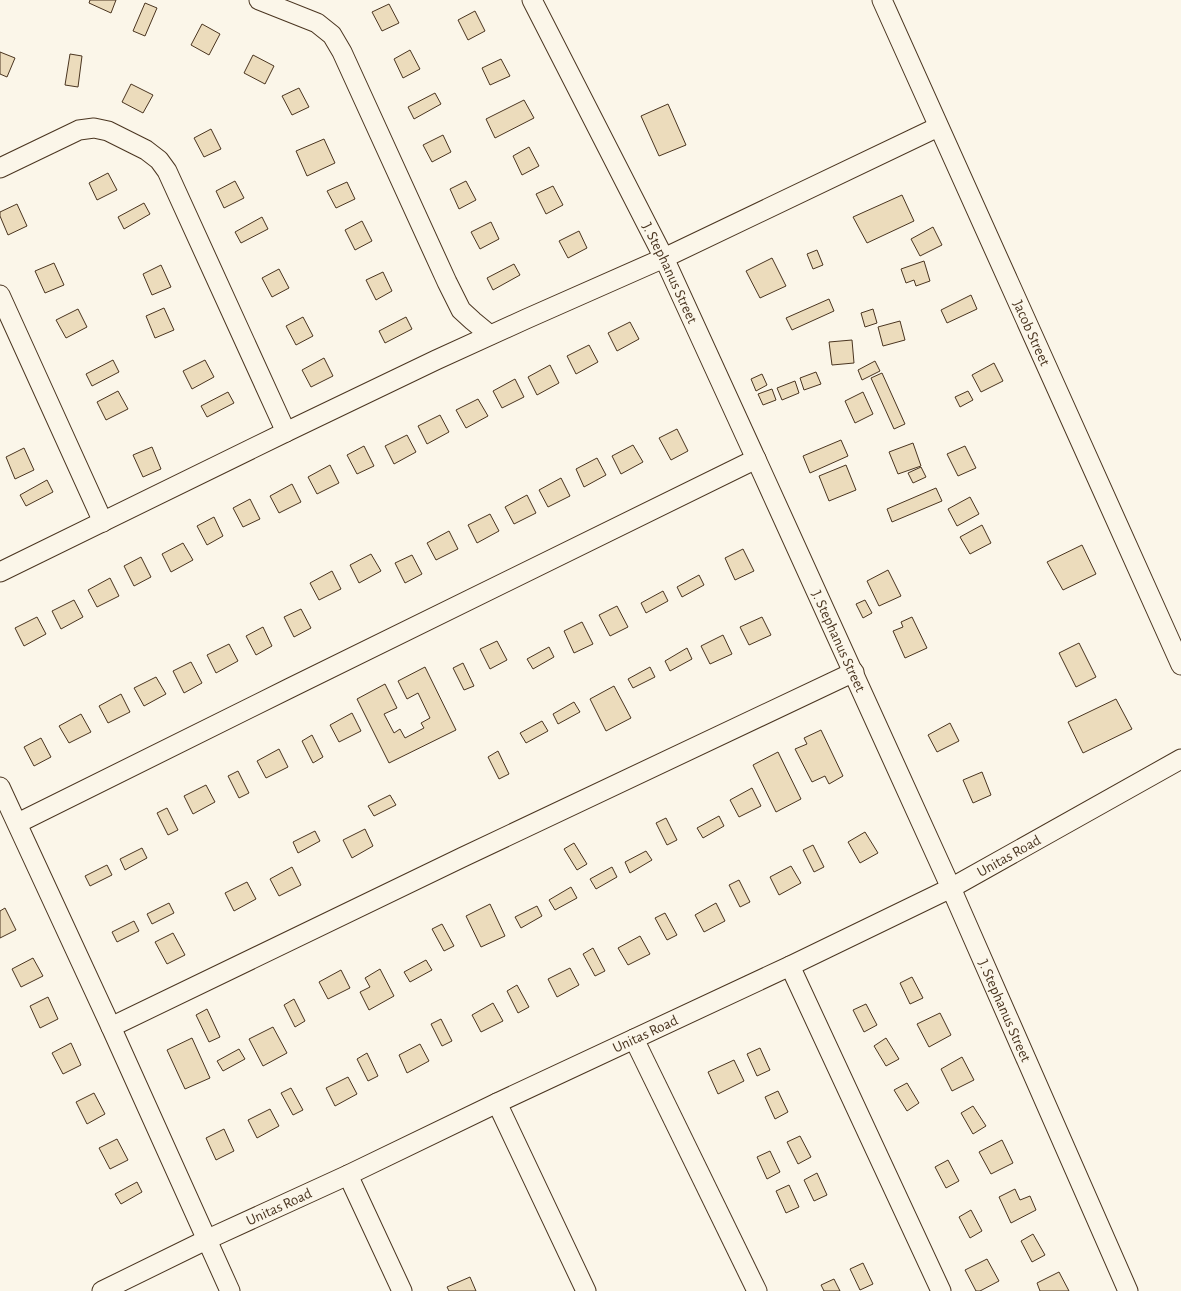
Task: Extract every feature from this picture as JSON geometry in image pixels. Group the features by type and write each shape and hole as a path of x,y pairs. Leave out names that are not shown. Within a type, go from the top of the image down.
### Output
{"street":[{"path":"259,0 317,23 332,35 342,52 461,310 490,335"},
{"name":"J. Stephanus Street","path":"532,0 664,258 854,672 1128,1291"},
{"name":"Jacob Street","path":"882,0 1181,665"},
{"path":"0,572 286,432 490,335 664,258 938,127"},
{"path":"0,168 79,130 94,128 108,131 146,150 159,160 167,171 286,432"},
{"path":"0,295 103,522"},
{"path":"18,824 756,459"},
{"path":"111,1027 463,857 854,672"},
{"name":"Unitas Road","path":"102,1291 951,888 1181,759"},
{"path":"0,787 230,1291"},
{"path":"790,966 941,1291"},
{"path":"634,1039 757,1291"},
{"path":"497,1103 586,1291"},
{"path":"348,1175 402,1291"}],"building":[{"path":"90,0 116,0 111,13 89,3"},
{"path":"145,3 157,8 145,36 133,31"},
{"path":"389,4 399,23 382,31 372,12"},
{"path":"475,11 485,31 468,40 458,20"},
{"path":"202,24 220,34 209,55 191,45"},
{"path":"410,50 420,69 403,78 394,59"},
{"path":"0,52 15,58 7,77 0,74"},
{"path":"70,54 82,56 78,87 65,85"},
{"path":"253,55 274,66 265,84 244,73"},
{"path":"501,59 510,76 490,85 482,68"},
{"path":"131,84 153,95 143,113 122,102"},
{"path":"299,88 309,107 292,115 282,96"},
{"path":"435,93 441,104 414,119 408,107"},
{"path":"524,100 534,118 495,138 486,119"},
{"path":"668,104 686,145 659,156 641,116"},
{"path":"211,129 221,149 204,157 194,138"},
{"path":"443,135 451,152 432,162 423,145"},
{"path":"324,139 335,163 307,176 296,151"},
{"path":"529,147 539,166 522,175 513,156"},
{"path":"108,173 117,190 97,200 89,183"},
{"path":"235,181 244,198 224,208 216,191"},
{"path":"466,181 476,200 459,209 450,189"},
{"path":"347,182 355,199 336,208 327,191"},
{"path":"553,186 563,205 546,214 536,194"},
{"path":"902,195 914,221 867,243 853,217"},
{"path":"144,203 150,214 124,229 118,217"},
{"path":"17,204 27,226 8,235 0,212"},
{"path":"262,217 268,229 241,243 235,232"},
{"path":"362,221 372,241 355,250 345,230"},
{"path":"491,222 499,239 480,249 471,232"},
{"path":"933,227 942,245 920,256 911,239"},
{"path":"579,231 587,248 568,258 559,241"},
{"path":"817,250 823,265 813,269 807,254"},
{"path":"772,258 786,286 760,298 746,271"},
{"path":"924,261 930,281 916,286 914,280 906,283 901,269"},
{"path":"54,263 64,285 45,293 35,271"},
{"path":"514,264 520,275 493,290 487,278"},
{"path":"161,265 171,287 152,295 143,274"},
{"path":"279,269 289,288 272,297 262,278"},
{"path":"383,272 392,291 376,300 366,280"},
{"path":"971,295 977,309 947,323 941,310"},
{"path":"829,299 834,311 792,330 786,318"},
{"path":"164,308 174,330 155,338 146,316"},
{"path":"78,309 87,327 66,338 56,320"},
{"path":"873,309 877,323 865,327 861,313"},
{"path":"303,317 313,336 296,345 286,326"},
{"path":"406,317 412,329 385,343 379,331"},
{"path":"900,321 905,340 883,346 878,327"},
{"path":"630,322 639,339 617,351 608,333"},
{"path":"852,340 854,363 832,365 829,342"},
{"path":"589,345 598,362 576,374 567,356"},
{"path":"324,358 333,376 311,387 302,370"},
{"path":"113,360 119,372 92,386 86,374"},
{"path":"205,360 214,377 192,389 183,371"},
{"path":"875,361 880,371 862,380 858,370"},
{"path":"994,363 1003,381 981,392 972,375"},
{"path":"550,365 559,383 537,395 528,377"},
{"path":"816,372 821,384 804,390 800,378"},
{"path":"882,373 905,424 894,429 871,378"},
{"path":"762,374 767,385 756,391 751,379"},
{"path":"515,379 524,397 502,408 493,391"},
{"path":"795,381 799,393 782,400 777,388"},
{"path":"772,389 776,400 763,405 758,394"},
{"path":"118,391 128,409 106,420 97,402"},
{"path":"968,391 973,400 960,407 955,397"},
{"path":"228,392 234,403 207,417 201,406"},
{"path":"863,392 873,414 855,423 845,401"},
{"path":"478,399 488,416 466,428 456,410"},
{"path":"440,415 449,432 427,444 418,426"},
{"path":"677,429 688,451 671,460 659,438"},
{"path":"407,435 416,452 394,464 385,446"},
{"path":"841,440 848,456 810,473 803,456"},
{"path":"913,443 921,466 898,474 889,452"},
{"path":"633,445 643,462 621,474 612,456"},
{"path":"364,446 374,466 357,474 347,455"},
{"path":"965,446 976,468 958,476 947,454"},
{"path":"152,447 161,469 143,477 133,455"},
{"path":"24,448 34,470 15,479 6,457"},
{"path":"597,458 606,475 584,487 576,469"},
{"path":"330,465 339,483 317,494 308,477"},
{"path":"846,465 856,490 829,501 819,476"},
{"path":"921,467 926,477 913,483 908,473"},
{"path":"561,478 570,496 548,507 539,490"},
{"path":"47,480 53,492 26,506 20,495"},
{"path":"292,484 301,502 279,513 270,496"},
{"path":"936,488 942,501 892,522 887,509"},
{"path":"527,495 536,513 514,524 505,507"},
{"path":"970,497 979,514 957,526 948,509"},
{"path":"250,499 260,519 243,527 233,508"},
{"path":"490,514 499,531 477,543 468,525"},
{"path":"214,517 223,536 207,545 197,526"},
{"path":"982,525 991,543 970,554 960,537"},
{"path":"449,531 458,549 436,560 427,543"},
{"path":"183,543 193,560 171,572 162,554"},
{"path":"1082,545 1096,574 1063,590 1047,562"},
{"path":"743,549 754,571 735,580 725,558"},
{"path":"371,554 381,571 359,583 350,565"},
{"path":"412,555 422,574 405,583 395,563"},
{"path":"141,557 151,577 134,586 124,566"},
{"path":"888,570 901,596 879,606 867,581"},
{"path":"332,571 341,589 319,600 310,583"},
{"path":"699,575 704,585 682,597 677,587"},
{"path":"110,578 119,596 97,607 88,590"},
{"path":"663,591 668,601 646,613 641,603"},
{"path":"74,600 83,617 61,629 52,611"},
{"path":"865,600 872,613 863,618 856,604"},
{"path":"617,606 628,627 610,636 599,615"},
{"path":"301,609 311,628 294,637 284,617"},
{"path":"37,617 46,634 24,646 15,628"},
{"path":"762,617 771,635 749,645 740,627"},
{"path":"912,617 927,648 905,658 893,631 903,627 901,622"},
{"path":"582,622 593,644 574,653 564,631"},
{"path":"263,627 272,646 256,655 246,636"},
{"path":"723,635 732,654 710,664 701,646"},
{"path":"497,641 507,660 490,669 480,649"},
{"path":"1079,643 1096,677 1076,687 1059,653"},
{"path":"229,644 238,661 216,673 207,655"},
{"path":"549,647 554,657 533,669 527,659"},
{"path":"687,648 692,659 670,671 665,661"},
{"path":"191,662 202,683 184,693 173,671"},
{"path":"463,663 474,686 464,690 453,668"},
{"path":"425,667 456,730 389,763 357,699 385,684 397,708 384,714 394,733 400,729 405,738 424,728 421,723 430,718 418,693 407,699 398,681"},
{"path":"650,667 655,677 633,688 628,679"},
{"path":"156,677 166,694 144,706 134,688"},
{"path":"614,686 631,718 606,731 590,699"},
{"path":"121,694 130,712 108,723 99,706"},
{"path":"1116,699 1132,729 1083,753 1068,722"},
{"path":"574,702 580,712 558,724 553,714"},
{"path":"352,713 361,731 339,742 330,725"},
{"path":"81,714 91,732 69,743 59,726"},
{"path":"542,721 548,731 526,743 520,733"},
{"path":"950,723 959,741 937,752 928,735"},
{"path":"821,730 843,776 829,784 825,776 812,782 795,749 807,744 804,738"},
{"path":"312,735 323,757 313,763 302,741"},
{"path":"41,738 51,757 34,766 24,747"},
{"path":"279,749 288,767 266,778 257,761"},
{"path":"498,751 509,774 499,779 488,757"},
{"path":"778,752 801,799 776,812 753,765"},
{"path":"238,771 249,793 239,798 228,776"},
{"path":"982,772 991,795 973,803 963,780"},
{"path":"206,785 215,802 193,814 184,796"},
{"path":"752,788 761,806 739,817 730,800"},
{"path":"390,795 396,805 374,816 368,806"},
{"path":"167,808 178,830 168,835 157,813"},
{"path":"719,816 724,826 703,838 697,828"},
{"path":"666,818 677,840 667,845 656,823"},
{"path":"365,829 373,846 352,858 343,840"},
{"path":"315,831 320,841 298,853 293,842"},
{"path":"865,832 878,853 860,863 848,842"},
{"path":"574,843 587,864 577,870 564,849"},
{"path":"813,845 824,867 814,872 803,850"},
{"path":"142,848 147,858 125,870 120,859"},
{"path":"646,851 652,860 630,873 625,862"},
{"path":"107,865 112,875 90,886 85,876"},
{"path":"791,866 801,883 779,895 770,877"},
{"path":"292,867 301,885 279,896 270,879"},
{"path":"612,867 617,877 596,889 590,879"},
{"path":"739,880 750,902 740,907 729,885"},
{"path":"247,882 256,899 234,911 225,893"},
{"path":"571,887 577,898 555,910 549,900"},
{"path":"169,903 174,913 152,924 147,914"},
{"path":"716,903 725,921 704,932 695,915"},
{"path":"490,904 505,936 481,947 466,916"},
{"path":"537,906 542,916 521,928 515,917"},
{"path":"5,908 16,930 0,938 0,911"},
{"path":"665,913 677,935 667,940 655,918"},
{"path":"134,921 139,931 117,942 112,932"},
{"path":"442,924 454,946 444,951 432,929"},
{"path":"173,933 185,955 167,964 155,942"},
{"path":"640,936 650,954 628,965 618,948"},
{"path":"593,948 605,971 595,976 583,954"},
{"path":"33,958 43,976 21,987 12,969"},
{"path":"426,960 432,970 410,982 404,972"},
{"path":"570,968 579,985 557,997 548,979"},
{"path":"380,969 394,996 369,1010 360,992 370,987 365,978"},
{"path":"341,970 350,988 328,999 319,982"},
{"path":"912,977 923,998 910,1004 900,983"},
{"path":"517,985 529,1007 518,1013 507,991"},
{"path":"48,997 58,1019 40,1028 30,1006"},
{"path":"294,999 305,1021 295,1027 284,1005"},
{"path":"493,1003 503,1021 481,1032 472,1015"},
{"path":"866,1004 877,1025 864,1032 853,1010"},
{"path":"207,1009 220,1037 209,1042 196,1015"},
{"path":"940,1013 951,1035 929,1047 917,1024"},
{"path":"441,1019 452,1041 442,1046 431,1024"},
{"path":"273,1027 287,1053 263,1066 249,1039"},
{"path":"192,1038 210,1078 185,1089 167,1050"},
{"path":"886,1038 899,1059 886,1066 874,1046"},
{"path":"71,1043 81,1065 63,1074 52,1053"},
{"path":"420,1044 429,1061 407,1073 399,1055"},
{"path":"760,1048 770,1070 757,1076 747,1054"},
{"path":"239,1049 245,1059 223,1071 217,1061"},
{"path":"367,1053 378,1076 368,1081 357,1059"},
{"path":"962,1057 974,1080 952,1091 941,1069"},
{"path":"734,1060 744,1081 718,1094 708,1072"},
{"path":"348,1077 357,1094 335,1106 326,1088"},
{"path":"907,1083 919,1103 907,1111 894,1090"},
{"path":"291,1088 303,1110 293,1115 281,1093"},
{"path":"778,1091 788,1112 775,1119 765,1097"},
{"path":"94,1093 105,1114 87,1124 76,1102"},
{"path":"973,1106 986,1126 973,1134 961,1113"},
{"path":"270,1109 279,1126 257,1138 248,1120"},
{"path":"224,1129 234,1151 216,1160 206,1138"},
{"path":"800,1136 811,1157 798,1164 787,1142"},
{"path":"117,1139 128,1160 110,1169 99,1148"},
{"path":"1002,1140 1013,1163 991,1174 979,1152"},
{"path":"770,1151 780,1172 767,1179 757,1157"},
{"path":"948,1160 959,1181 946,1188 935,1167"},
{"path":"817,1173 827,1195 814,1201 804,1180"},
{"path":"137,1182 142,1192 121,1204 115,1194"},
{"path":"789,1185 799,1207 786,1213 776,1191"},
{"path":"1015,1189 1020,1200 1030,1196 1036,1210 1011,1223 999,1197"},
{"path":"971,1210 982,1231 970,1238 959,1217"},
{"path":"1033,1234 1045,1255 1032,1262 1021,1241"},
{"path":"987,1259 999,1281 980,1291 976,1291 965,1270"},
{"path":"863,1263 873,1284 860,1290 850,1269"},
{"path":"1059,1272 1069,1291 1040,1291 1037,1283"},
{"path":"470,1277 476,1291 449,1291 447,1287"},
{"path":"834,1279 840,1291 824,1291 821,1285"}]}
